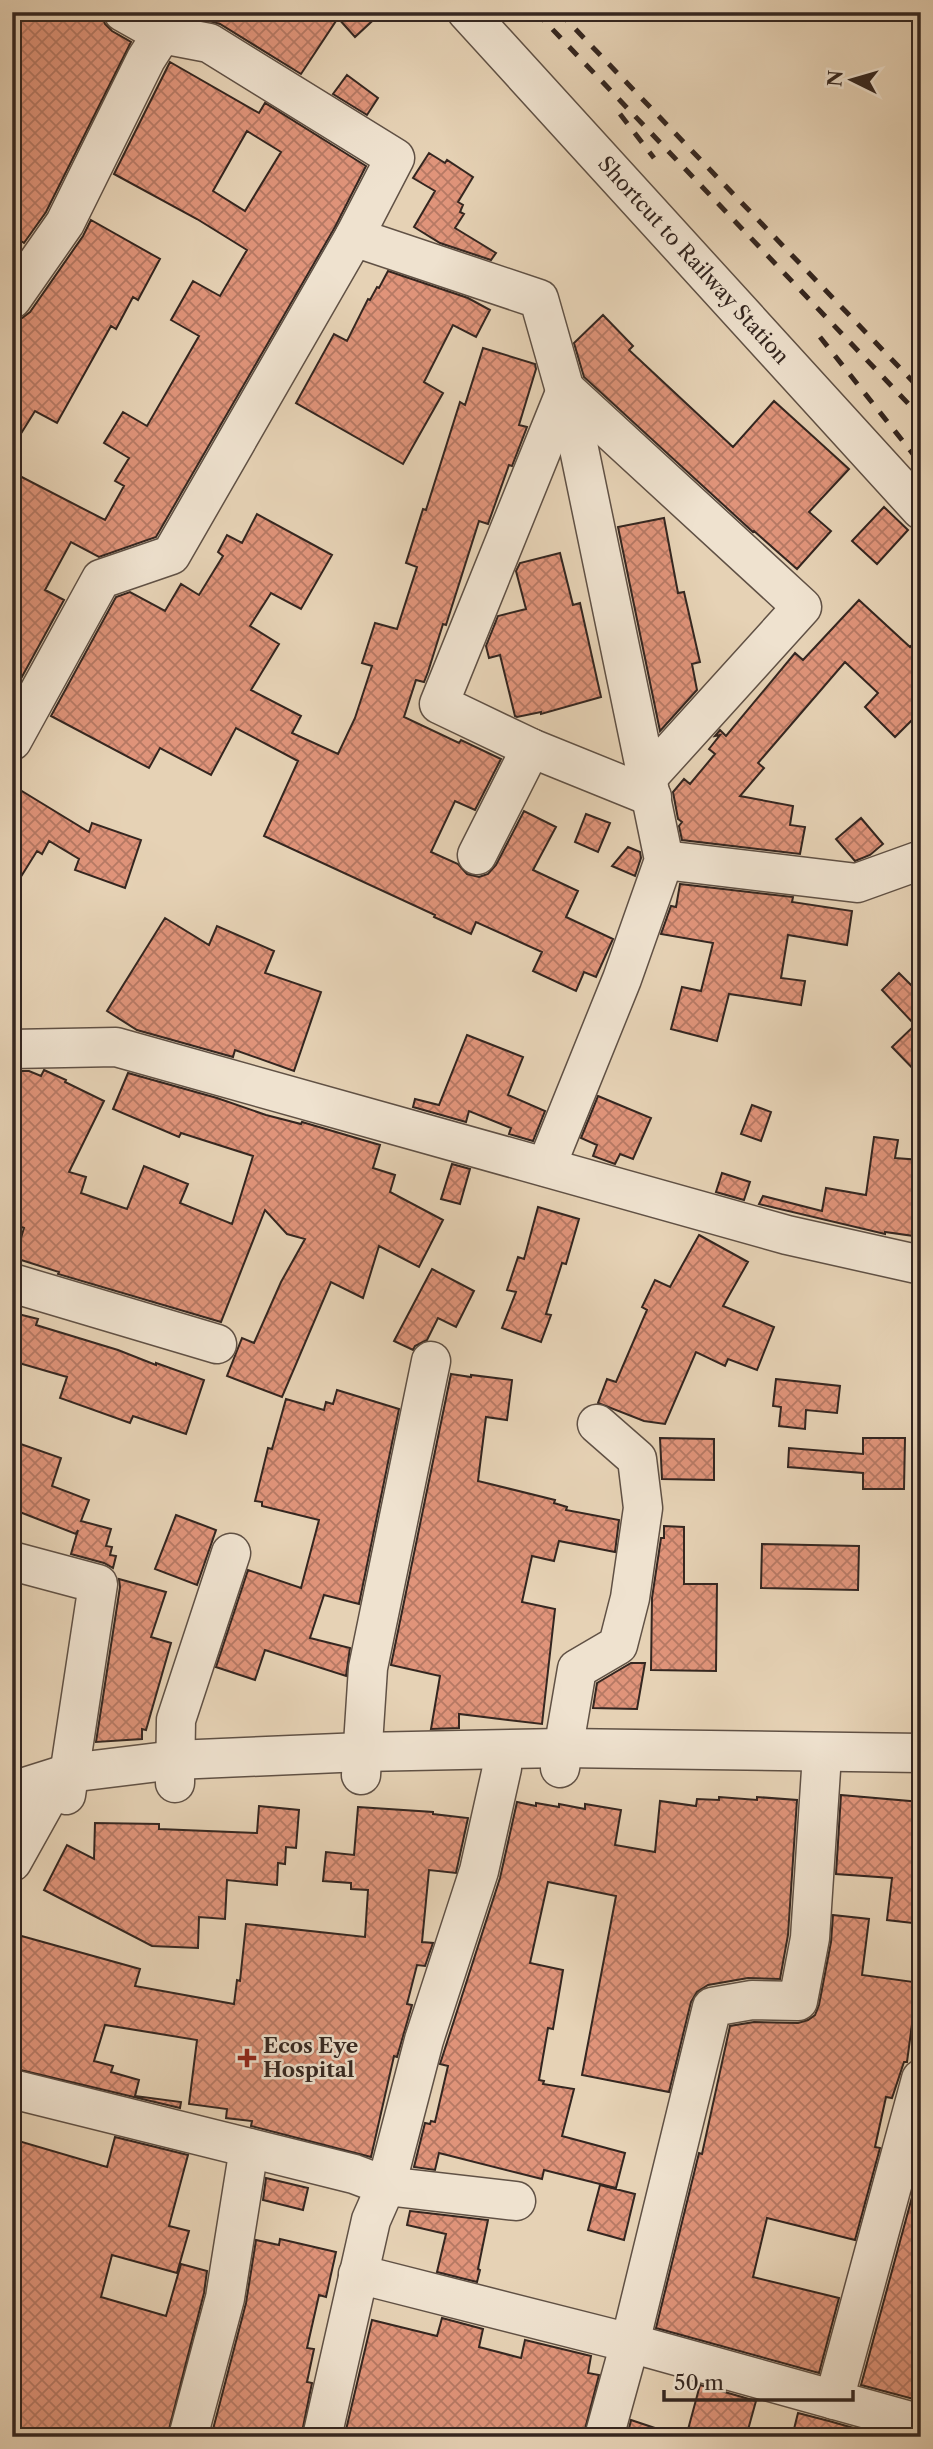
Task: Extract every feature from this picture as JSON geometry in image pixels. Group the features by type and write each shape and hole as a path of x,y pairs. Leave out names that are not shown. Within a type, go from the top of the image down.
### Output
{"street":[{"path":"12,741 102,579 171,555 354,237 396,158 209,43 162,34 123,12"},
{"name":"Shortcut to Railway Station","path":"467,12 921,509"},
{"path":"12,299 65,223 146,59 162,34"},
{"path":"354,237 539,299 566,390 650,787 664,860 622,979 546,1167"},
{"path":"566,390 439,704 531,748 650,787"},
{"path":"566,390 802,607 650,787"},
{"path":"477,855 531,748"},
{"path":"664,860 857,883 921,860"},
{"path":"12,1049 116,1047 788,1235 921,1265"},
{"path":"12,1283 217,1344"},
{"path":"362,1763 368,1668 431,1362"},
{"path":"561,1758 577,1669 618,1645 631,1598 643,1508 637,1459 597,1424"},
{"path":"175,1772 176,1720 231,1553"},
{"path":"12,1561 98,1584 41,1794 12,1862"},
{"path":"41,1794 175,1772 362,1763 921,1754"},
{"path":"362,1763 502,1768 561,1758 821,1770 921,1770"},
{"path":"322,2437 371,2220 386,2186 424,2040 479,1871 502,1768"},
{"path":"604,2437 630,2343 712,2007 752,2000 798,2001 810,1938 821,1770"},
{"path":"853,2415 921,2079"},
{"path":"13,2094 249,2148 354,2174 386,2186 516,2200"},
{"path":"188,2437 225,2298 249,2148"},
{"path":"358,2274 630,2343 853,2415 921,2424"}],"building":[{"path":"12,12 101,12 105,24 112,31 131,42 46,212 24,243 12,235"},
{"path":"189,12 382,12 355,37 338,18 301,74 220,24"},
{"path":"170,62 259,113 265,103 366,166 335,227 156,537 99,557 71,542 45,590 64,600 12,695 12,472 105,520 124,486 115,481 129,458 104,443 123,412 147,426 199,336 171,320 193,281 220,296 247,250 197,219 114,174","holes":["247,131 281,152 245,211 213,191"]},
{"path":"347,75 378,98 367,115 333,94"},
{"path":"429,153 445,163 447,160 473,177 458,202 463,205 460,212 464,214 455,228 496,253 491,260 440,243 414,227 435,191 413,178"},
{"path":"91,220 160,259 138,300 133,297 116,329 111,326 57,423 35,411 12,448 12,326 15,320 30,312 83,236"},
{"path":"388,271 468,298 490,310 476,337 453,325 424,382 443,393 403,464 296,403 334,334 347,341 368,299 370,300 377,287 379,288"},
{"path":"603,315 633,346 629,350 733,447 774,401 849,469 809,512 831,531 797,569 584,377 574,343"},
{"path":"483,348 535,364 536,369 519,425 527,427 512,466 509,465 488,524 479,521 446,625 443,624 424,682 416,680 404,717 501,759 475,810 455,801 431,852 458,864 467,874 479,877 488,874 496,865 524,811 556,827 533,870 578,891 566,917 613,939 596,977 584,972 576,991 533,971 542,952 476,922 471,934 264,836 298,761 236,728 211,775 160,748 149,768 51,716 116,597 130,592 165,611 181,584 199,595 223,556 218,552 227,535 242,543 257,514 332,555 301,609 271,593 250,626 279,644 251,690 301,716 292,733 338,754 355,718 372,666 362,663 375,623 397,629 417,567 406,563 423,509 426,510 460,402 465,405"},
{"path":"884,507 908,530 877,564 852,541"},
{"path":"664,518 678,593 684,592 700,662 692,664 697,690 660,731 618,527"},
{"path":"560,553 573,605 580,603 601,697 541,714 517,717 500,655 489,658 486,646 498,616 526,609 516,571 520,563"},
{"path":"859,600 910,647 921,636 921,711 895,737 865,707 878,693 845,662 758,763 764,768 740,796 793,806 790,825 805,827 800,854 682,840 679,826 682,822 678,819 673,792 684,779 690,784 715,754 709,749 720,735 715,736 720,730 726,736 795,653 803,660"},
{"path":"12,785 89,832 92,823 141,840 125,888 75,870 79,859 49,841 42,854 37,851 12,891"},
{"path":"586,814 610,823 598,852 575,842"},
{"path":"861,818 883,844 870,855 855,861 836,839"},
{"path":"628,847 640,852 641,858 635,876 612,866"},
{"path":"680,884 793,897 792,902 852,911 847,945 788,935 781,978 805,981 801,1005 729,994 717,1041 671,1029 682,987 701,991 713,943 661,934 671,906 676,907"},
{"path":"165,918 209,945 217,926 274,951 265,973 321,992 294,1071 235,1050 233,1057 137,1030 107,1011"},
{"path":"899,973 921,995 921,1077 892,1047 915,1025 882,990"},
{"path":"467,1035 523,1057 508,1095 545,1111 533,1141 509,1134 511,1128 469,1111 466,1122 413,1107 415,1099 439,1105"},
{"path":"44,1070 104,1101 69,1172 86,1177 81,1193 127,1209 144,1166 188,1184 180,1203 232,1224 253,1156 181,1133 179,1137 113,1109 128,1073 266,1115 301,1124 302,1122 380,1145 373,1168 395,1175 390,1192 443,1220 419,1267 379,1246 363,1298 331,1282 282,1397 227,1376 242,1338 254,1343 281,1282 305,1239 287,1234 265,1210 221,1322 58,1274 59,1272 15,1258 24,1228 12,1224 12,1071 29,1071 41,1076"},
{"path":"598,1096 651,1118 633,1159 620,1154 615,1164 593,1156 597,1145 581,1138"},
{"path":"752,1105 771,1112 761,1141 741,1134"},
{"path":"874,1137 898,1140 895,1158 921,1160 921,1237 885,1234 759,1204 763,1196 822,1211 826,1188 866,1195"},
{"path":"452,1164 470,1169 460,1204 441,1199"},
{"path":"722,1173 750,1182 744,1200 716,1192"},
{"path":"538,1207 579,1219 566,1264 562,1263 546,1314 551,1315 541,1342 502,1328 516,1292 507,1290 518,1257 524,1259"},
{"path":"699,1235 748,1262 723,1306 774,1327 757,1370 728,1359 725,1366 696,1352 665,1424 644,1421 598,1403 607,1379 616,1382 647,1310 642,1307 655,1280 670,1287"},
{"path":"432,1269 474,1291 456,1327 438,1318 427,1340 413,1350 394,1341"},
{"path":"18,1314 38,1319 36,1325 204,1380 186,1434 133,1416 130,1423 60,1398 67,1377 12,1361 12,1316 17,1317"},
{"path":"451,1374 512,1380 507,1420 486,1417 478,1481 555,1500 554,1503 567,1507 566,1510 619,1520 615,1552 559,1541 554,1561 532,1556 522,1602 555,1609 542,1724 459,1714 459,1728 431,1729 440,1676 391,1665"},
{"path":"776,1379 840,1386 837,1413 806,1410 805,1429 779,1426 781,1407 773,1406"},
{"path":"337,1390 399,1409 359,1604 324,1595 310,1638 350,1648 346,1676 265,1650 255,1680 216,1667 248,1570 301,1588 319,1520 262,1506 262,1502 255,1501 268,1448 272,1449 286,1399 324,1410 326,1402 333,1404"},
{"path":"660,1438 714,1439 714,1480 662,1479"},
{"path":"863,1438 905,1438 904,1489 863,1489 863,1473 788,1467 789,1448 863,1454"},
{"path":"12,1441 61,1458 52,1486 89,1500 81,1521 111,1529 106,1546 112,1547 110,1555 116,1556 113,1568 71,1554 78,1530 76,1534 12,1509"},
{"path":"176,1515 216,1530 197,1585 155,1569"},
{"path":"664,1526 684,1527 684,1584 717,1584 716,1671 651,1670 652,1598"},
{"path":"762,1544 859,1546 858,1590 761,1588"},
{"path":"119,1579 166,1592 151,1637 171,1643 146,1730 142,1729 142,1739 96,1742 120,1587"},
{"path":"631,1663 645,1663 637,1709 593,1708 597,1683"},
{"path":"841,1795 921,1802 921,1924 887,1920 892,1878 836,1874"},
{"path":"719,1797 797,1800 788,1935 780,1979 748,1978 708,1985 697,1992 691,2002 669,2092 582,2075 616,1896 548,1882 530,1963 563,1970 553,2029 548,2028 539,2080 544,2081 543,2084 574,2089 562,2136 625,2153 616,2188 544,2170 542,2179 439,2153 435,2170 414,2167 425,2123 435,2122 448,2066 440,2064 500,1878 517,1802 536,1806 536,1803 559,1807 559,1804 585,1809 585,1804 621,1810 615,1845 655,1852 660,1801 696,1806 697,1799 719,1800"},
{"path":"259,1806 299,1810 296,1848 286,1847 285,1864 278,1863 277,1885 227,1880 225,1919 199,1917 198,1948 152,1946 44,1890 67,1845 94,1859 95,1823 159,1824 159,1829 257,1833"},
{"path":"358,1807 433,1812 468,1818 456,1873 429,1870 422,1942 433,1943 425,1966 417,1965 407,2004 412,2005 397,2057 394,2056 371,2157 251,2126 252,2121 226,2118 227,2109 189,2104 197,2040 105,2025 94,2061 113,2066 111,2072 139,2080 135,2096 181,2102 180,2108 12,2068 12,1955 18,1935 140,1969 135,1986 234,2004 237,1980 240,1981 246,1924 365,1937 368,1890 351,1889 351,1883 323,1881 326,1852 354,1855"},
{"path":"833,1915 869,1919 862,1975 921,1983 921,2025 912,2024 907,2062 904,2062 892,2098 886,2097 875,2147 880,2148 855,2240 767,2218 753,2277 839,2298 819,2373 656,2328 699,2153 702,2154 730,2026 754,2022 798,2023 815,2015 831,1942"},
{"path":"115,2137 188,2155 169,2226 189,2231 177,2273 112,2255 101,2297 166,2316 181,2264 207,2271 204,2293 167,2437 12,2437 12,2139 107,2167"},
{"path":"921,2164 921,2401 861,2385"},
{"path":"266,2178 308,2188 303,2210 263,2200"},
{"path":"600,2185 635,2194 624,2240 588,2230"},
{"path":"410,2211 488,2220 477,2282 437,2272 446,2234 407,2225"},
{"path":"280,2239 336,2252 326,2297 319,2295 307,2348 314,2349 307,2382 312,2383 301,2437 211,2437 246,2303 256,2240 279,2245"},
{"path":"442,2318 483,2329 479,2347 521,2358 525,2340 591,2356 588,2373 599,2375 583,2437 354,2437 345,2434 372,2320 437,2336"},
{"path":"700,2385 756,2401 746,2437 686,2437"},
{"path":"798,2413 829,2421 885,2437 792,2437"},
{"path":"631,2420 670,2433 670,2437 627,2437"}],"railway":[{"path":"536,12 921,417"},
{"path":"559,12 921,390"},
{"path":"620,114 654,158"},
{"path":"820,337 921,464"}],"place":[{"name":"Ecos Eye Hospital","path":"247,2058"}]}
